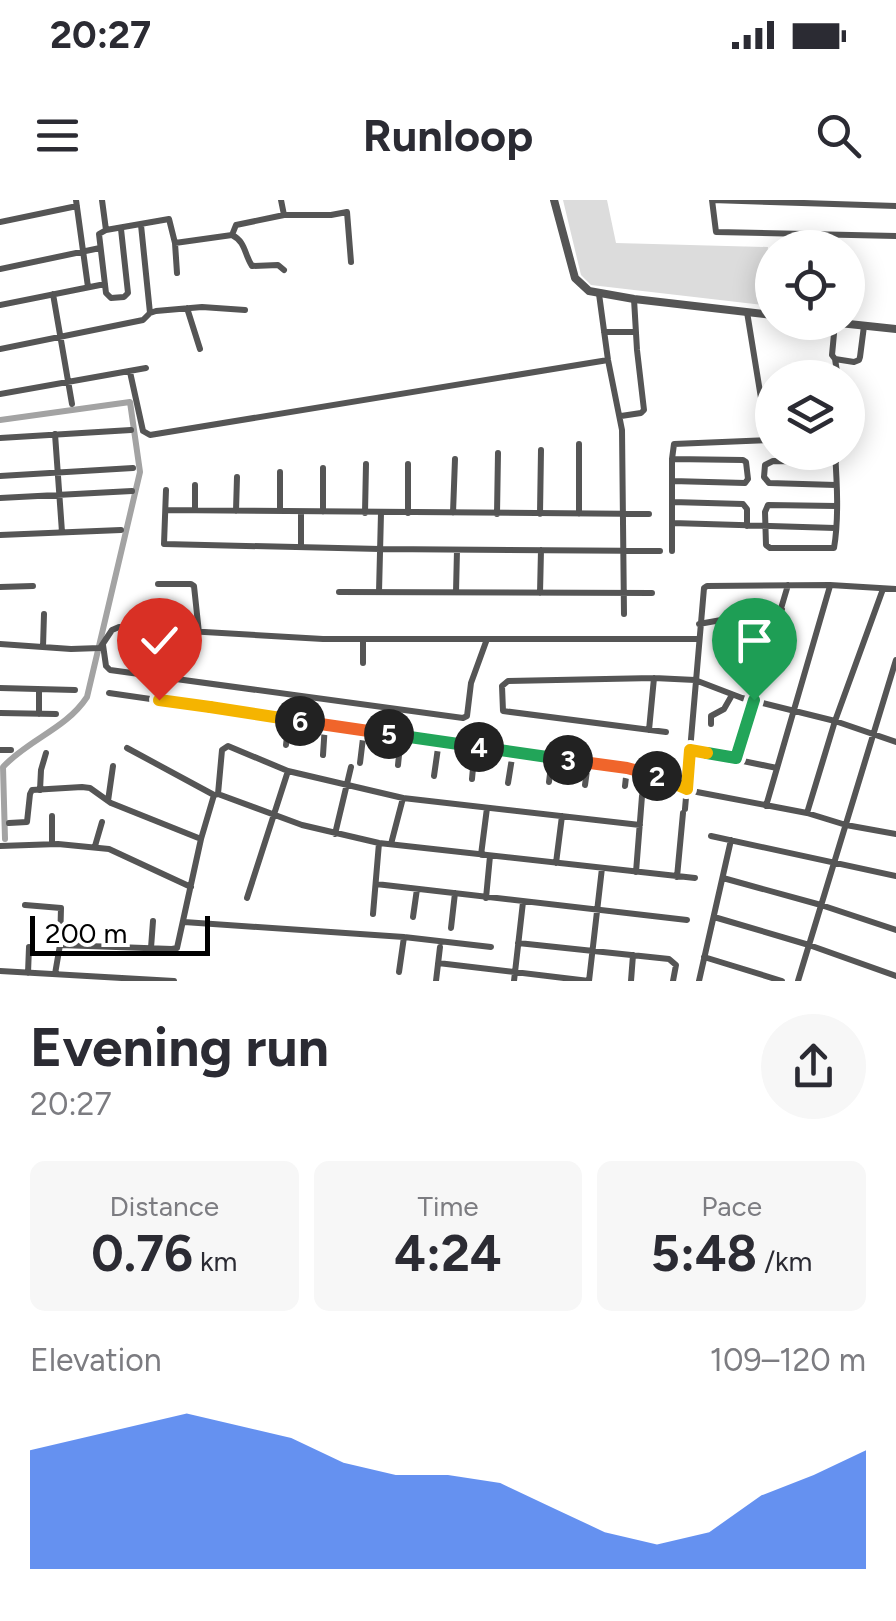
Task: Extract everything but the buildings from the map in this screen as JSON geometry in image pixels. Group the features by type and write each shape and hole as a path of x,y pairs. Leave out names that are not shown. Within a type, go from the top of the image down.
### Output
{"street":[{"path":"102,200 106,230"},
{"path":"281,200 284,214"},
{"path":"345,200 350,262"},
{"path":"554,200 574,278 589,291 755,313"},
{"path":"896,206 712,200 716,232 896,236"},
{"path":"0,222 76,203 88,287"},
{"path":"232,235 236,225 284,214 332,216 347,212"},
{"path":"120,229 127,295 109,298 99,234 106,230 169,219 178,273"},
{"path":"141,225 150,313"},
{"path":"175,243 232,235 245,246 252,266 278,265 284,270"},
{"path":"0,269 100,248"},
{"path":"0,306 105,284"},
{"path":"52,294 72,404"},
{"path":"599,294 621,416 624,614"},
{"path":"621,416 644,410 634,299"},
{"path":"0,349 143,320 150,313 202,306 245,310"},
{"path":"186,308 200,349"},
{"path":"747,312 757,360"},
{"path":"865,326 896,329"},
{"path":"604,332 635,332"},
{"path":"832,340 835,359 854,362 859,360 862,340"},
{"path":"130,372 142,431 150,436 608,360"},
{"path":"0,394 146,368"},
{"path":"0,438 131,430"},
{"path":"55,434 62,532"},
{"path":"672,551 672,459 676,443 755,440"},
{"path":"579,444 579,514"},
{"path":"540,514 542,450"},
{"path":"497,514 498,454"},
{"path":"453,513 454,459"},
{"path":"672,459 743,460 748,468 745,483 672,481"},
{"path":"365,513 366,464"},
{"path":"408,464 408,513"},
{"path":"0,476 133,468"},
{"path":"323,468 323,512"},
{"path":"765,470 769,483 836,485"},
{"path":"836,470 836,485 836,506 836,528 834,548 770,548 765,542 768,505 836,506"},
{"path":"280,472 280,511"},
{"path":"236,478 236,510"},
{"path":"195,485 196,510"},
{"path":"166,490 164,544 660,551"},
{"path":"0,498 132,491"},
{"path":"672,502 743,504 747,509 747,526"},
{"path":"166,510 649,514"},
{"path":"301,512 302,547"},
{"path":"379,592 381,513"},
{"path":"672,524 836,528"},
{"path":"0,535 121,530"},
{"path":"456,592 457,550"},
{"path":"540,592 541,550"},
{"path":"158,584 194,586 200,633"},
{"path":"736,758 788,585"},
{"path":"766,806 830,585"},
{"path":"0,587 33,586"},
{"path":"677,876 702,592 708,586 896,589"},
{"path":"806,814 884,590"},
{"path":"340,592 652,593"},
{"path":"699,624 782,609"},
{"path":"43,647 44,614"},
{"path":"99,648 115,628 363,639 699,639"},
{"path":"363,639 363,663"},
{"path":"99,648 110,670 463,718 467,716 471,683 487,640"},
{"path":"0,644 99,648"},
{"path":"168,678 171,655"},
{"path":"798,981 896,660"},
{"path":"649,730 654,678"},
{"path":"666,732 503,710 502,686 508,681 695,680 896,742"},
{"path":"0,688 75,690"},
{"path":"39,714 40,689"},
{"path":"109,693 627,768 687,789 896,834"},
{"path":"711,724 711,716 724,708 732,694"},
{"path":"0,713 56,714"},
{"path":"286,744 289,719"},
{"path":"323,755 325,724"},
{"path":"360,763 364,730"},
{"path":"398,765 401,736"},
{"path":"434,776 439,741"},
{"path":"60,945 177,948 226,746 288,771 403,798 640,825"},
{"path":"472,779 475,746"},
{"path":"127,748 216,794 334,834 379,843 695,878"},
{"path":"0,750 11,750"},
{"path":"690,750 777,768"},
{"path":"508,784 513,752"},
{"path":"40,790 46,753"},
{"path":"549,782 552,758"},
{"path":"585,785 588,763"},
{"path":"108,801 114,766"},
{"path":"334,834 351,767"},
{"path":"625,786 627,768"},
{"path":"246,898 288,771"},
{"path":"8,824 28,822 30,792 82,786 108,801 201,838"},
{"path":"636,872 642,796"},
{"path":"391,844 403,798"},
{"path":"486,898 487,808"},
{"path":"52,816 52,844"},
{"path":"556,863 562,816"},
{"path":"95,846 102,822"},
{"path":"711,836 896,876"},
{"path":"700,981 731,840"},
{"path":"373,914 379,843"},
{"path":"0,846 95,846 120,852 191,886"},
{"path":"438,963 589,981 602,868"},
{"path":"723,878 896,930"},
{"path":"376,884 687,920"},
{"path":"413,917 417,889"},
{"path":"451,928 455,894"},
{"path":"514,981 523,902"},
{"path":"25,905 60,908 60,945 54,974"},
{"path":"714,916 896,976"},
{"path":"152,921 152,948"},
{"path":"184,922 491,947"},
{"path":"399,972 404,937"},
{"path":"518,943 674,961 673,981"},
{"path":"28,972 29,946"},
{"path":"436,981 440,947"},
{"path":"630,981 634,954"},
{"path":"704,957 782,981"},
{"path":"6,981 4,971 174,981"}],"shaded area":[{"path":"563,200 607,200 616,243 755,247 755,304 591,285 581,275"}],"waterway":[{"path":"0,420 130,402 140,472 87,697 69,717 3,767 5,839"}],"route":[{"path":"159,700 627,768 687,789 690,750 736,758 754,700"}]}
